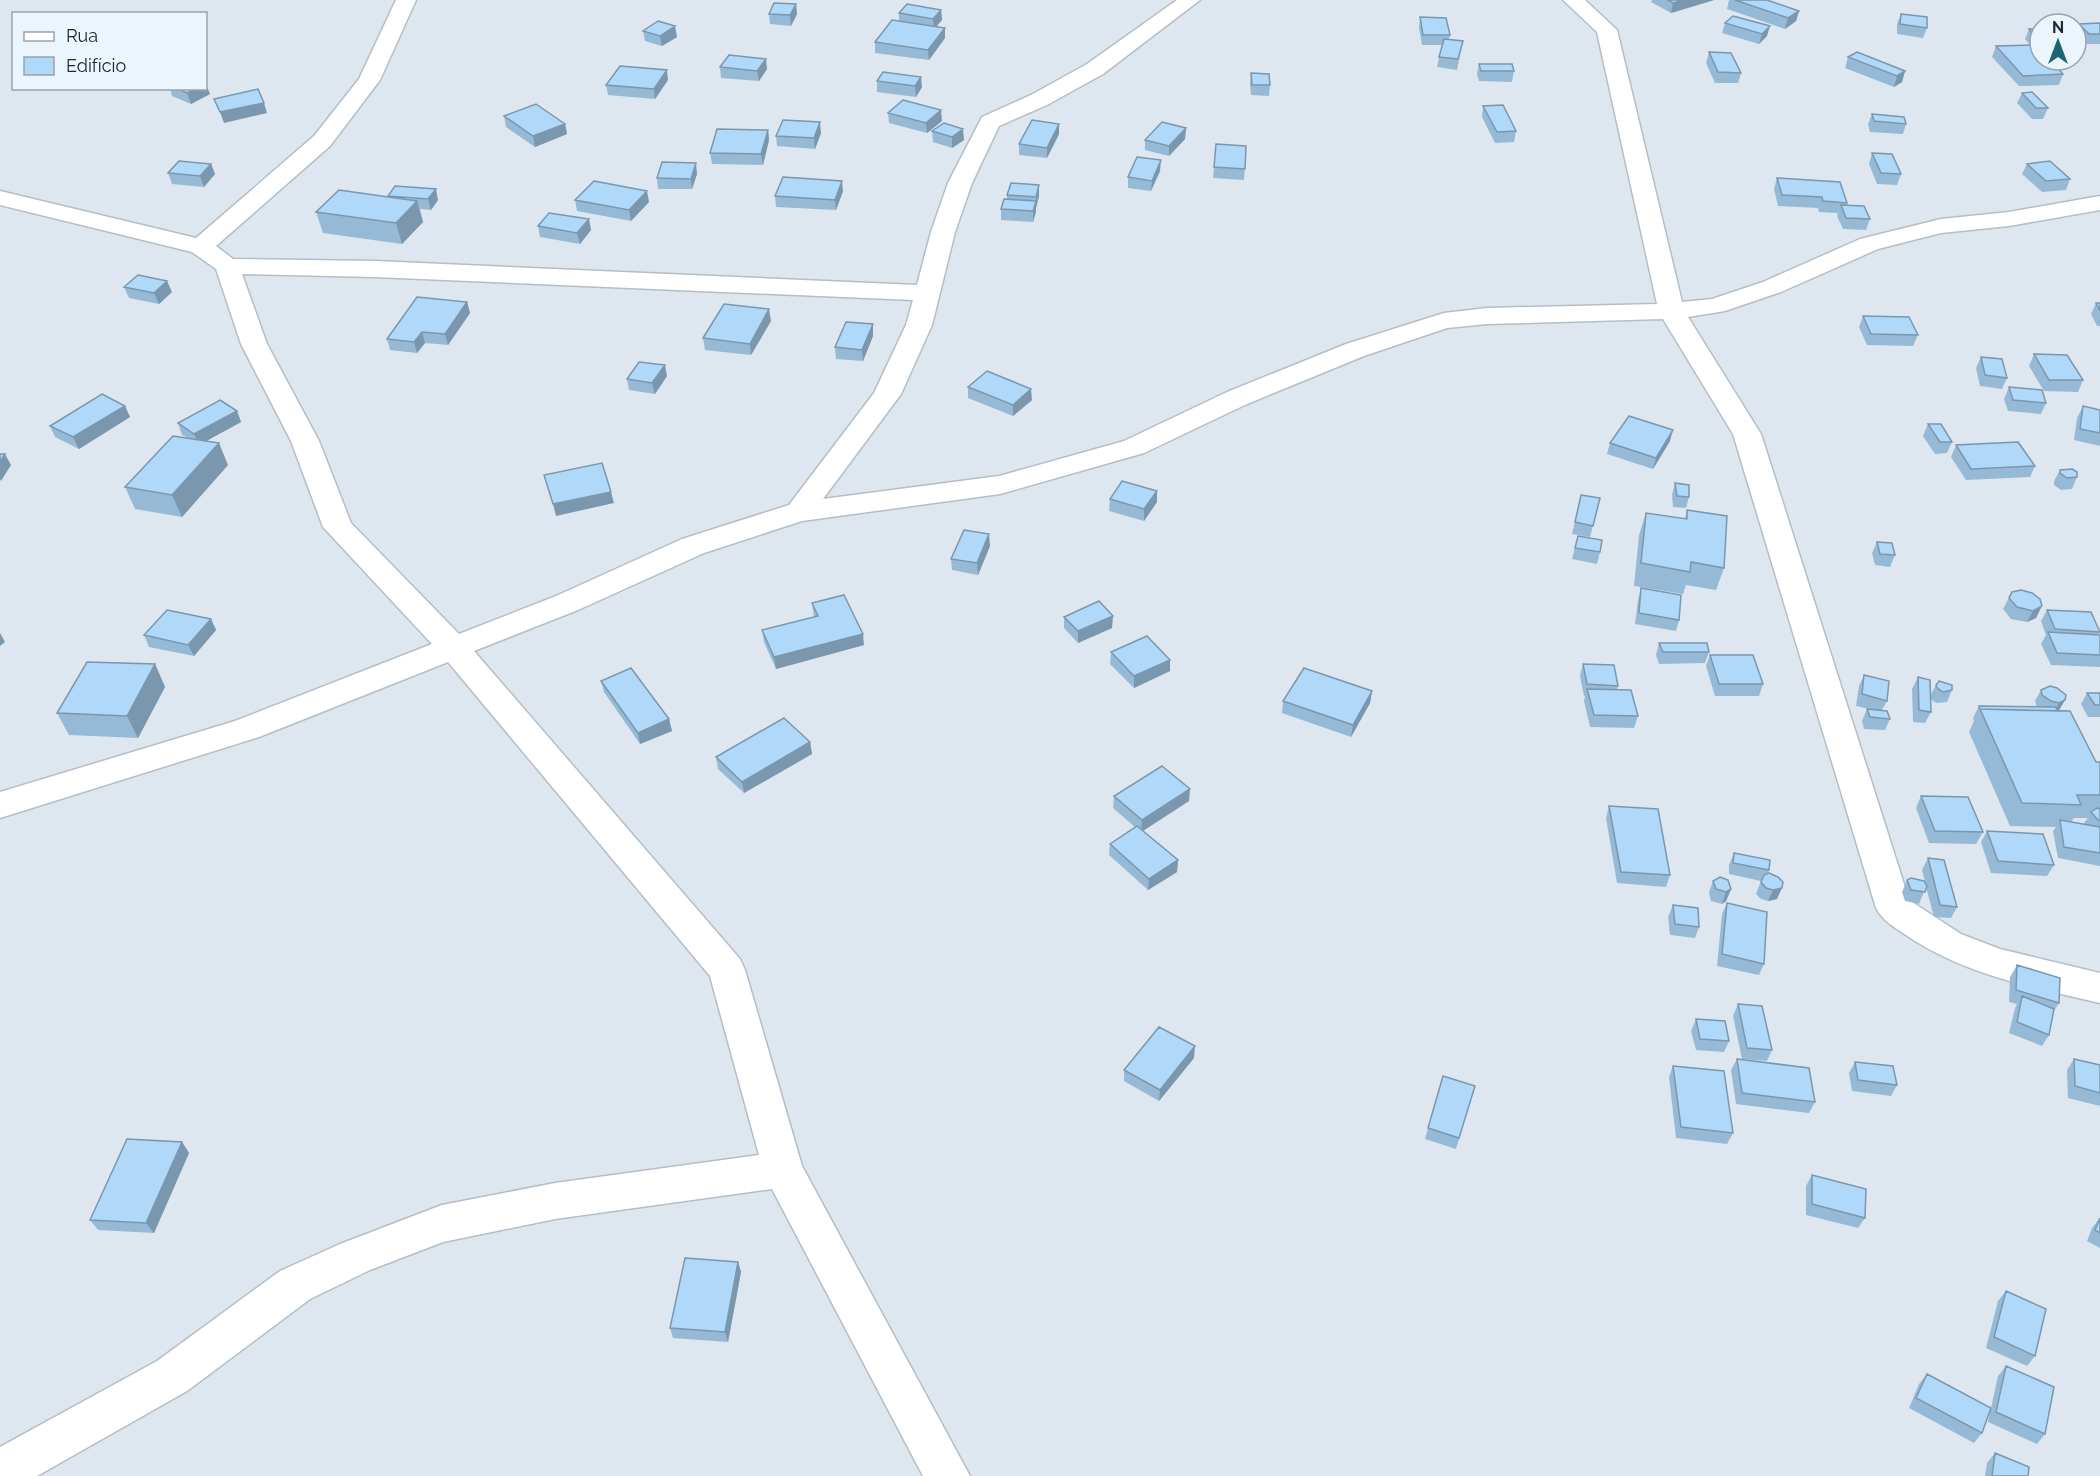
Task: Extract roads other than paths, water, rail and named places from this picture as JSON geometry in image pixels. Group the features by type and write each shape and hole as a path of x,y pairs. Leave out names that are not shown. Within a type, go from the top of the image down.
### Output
{"street":[{"path":"201,248 322,141 369,80 406,0"},
{"path":"799,512 886,394 919,325 943,232 960,183 990,122 1039,100 1095,69 1190,0"},
{"path":"1573,0 1607,30 1671,311 1748,434 1894,908 1948,944 1995,963 2100,988"},
{"path":"0,198 201,248 227,266 375,269 926,293"},
{"path":"0,805 247,729 567,603 693,546 799,512 1000,485 1134,447 1237,398 1323,363 1444,321 1487,316 1671,311 1728,302 1772,287 1869,244 1890,238 1941,226 2009,219 2100,203"},
{"path":"227,266 254,344 305,441 338,527 453,646 727,970 783,1170 947,1476"},
{"path":"0,1472 172,1376 296,1285 355,1257 442,1224 465,1219 555,1201 783,1170"}]}
